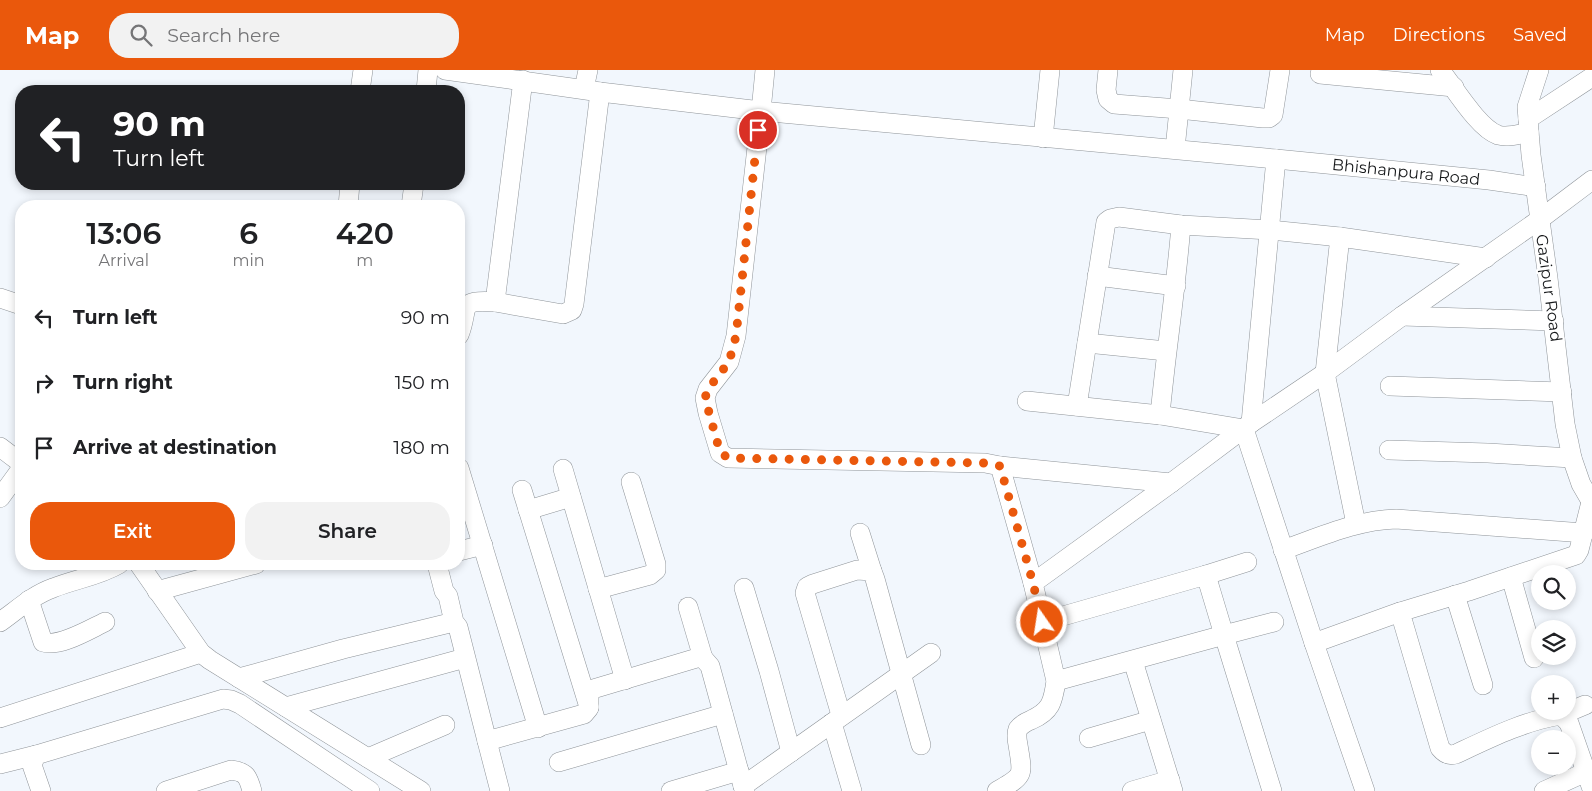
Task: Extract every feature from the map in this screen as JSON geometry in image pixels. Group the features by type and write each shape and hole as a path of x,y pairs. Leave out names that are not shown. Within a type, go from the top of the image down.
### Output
{"street":[{"path":"361,85 363,70"},
{"path":"427,85 428,70"},
{"name":"Bhishanpura Road","path":"445,70 482,72 592,90 761,111 1175,149 1488,180 1536,187"},
{"path":"465,311 470,303 476,300 563,314 572,310 592,90 588,70"},
{"path":"765,70 736,336 729,362 708,389 705,398 720,452 728,458 985,463 1171,483"},
{"path":"1044,138 1050,70"},
{"path":"1108,70 1106,90 1108,99 1114,104 1179,108 1269,118 1273,115 1275,107 1280,70"},
{"path":"1175,149 1183,70"},
{"path":"1440,70 1483,126 1499,135 1509,136 1529,126 1592,77"},
{"name":"Gazipur Road","path":"1539,70 1527,108 1539,220 1572,458 1581,484 1592,503"},
{"path":"1320,74 1454,87"},
{"path":"494,302 523,80"},
{"path":"1276,159 1270,230 1247,426 1283,550 1365,791"},
{"path":"1033,583 1247,426 1325,373 1592,180"},
{"path":"1077,406 1106,222 1110,219 1119,218 1181,225 1270,230 1340,237 1486,258"},
{"path":"1160,414 1166,351 1176,286 1181,225"},
{"path":"1340,237 1325,373 1356,524"},
{"path":"1098,276 1176,286"},
{"path":"0,298 15,303"},
{"path":"1402,316 1554,322"},
{"path":"1087,343 1166,351"},
{"path":"1390,386 1562,392"},
{"path":"1027,401 1160,414 1247,426"},
{"path":"0,447 15,458"},
{"path":"1389,450 1572,458"},
{"path":"997,791 1016,780 1020,775 1022,769 1017,732 1020,726 1042,715 1050,707 1056,681 1033,583 1000,466"},
{"path":"563,469 625,680"},
{"path":"0,498 15,477"},
{"path":"598,589 650,575 656,570 656,564 631,482"},
{"path":"465,487 538,728"},
{"path":"522,490 589,708"},
{"path":"528,510 571,497"},
{"path":"1314,643 1400,612 1576,555 1592,503"},
{"path":"1283,550 1356,524 1381,519 1584,533"},
{"path":"860,533 921,745"},
{"path":"465,550 483,545"},
{"path":"1042,622 1247,562"},
{"path":"0,622 29,600 52,588 109,570"},
{"path":"143,570 201,653 421,791"},
{"path":"157,591 234,570"},
{"path":"439,570 444,591 448,596 454,622 458,627 500,791"},
{"path":"852,791 837,719 805,593 807,587 813,584 858,570 872,571"},
{"path":"1206,575 1272,791"},
{"path":"1511,577 1531,647"},
{"path":"744,588 791,752"},
{"path":"1454,595 1483,685"},
{"path":"29,600 40,636 44,642 49,644 59,643 105,622"},
{"path":"688,607 703,658 710,666 743,782"},
{"path":"1400,612 1440,748 1445,754 1451,756 1498,734 1538,720"},
{"path":"239,678 343,649 454,622"},
{"path":"1056,681 1274,622"},
{"path":"0,718 201,653"},
{"path":"672,791 743,782 791,752 931,653"},
{"path":"286,708 465,658"},
{"path":"487,741 584,714 589,708 589,692 593,689 697,658 703,658"},
{"path":"1132,791 1171,786 1133,661"},
{"path":"0,764 223,699 232,700 240,704 370,791"},
{"path":"1576,710 1586,706"},
{"path":"559,762 723,714"},
{"path":"1089,738 1151,720"},
{"path":"1544,791 1590,777 1569,723 1566,720"},
{"path":"368,758 445,725"},
{"path":"36,755 32,765 41,791"},
{"path":"176,789 231,770 242,771 247,776 252,791"}],"route":[{"path":"758,130 736,336 725,370 708,389 705,398 705,404 720,452 728,458 985,463 1000,466 1042,622"}]}
